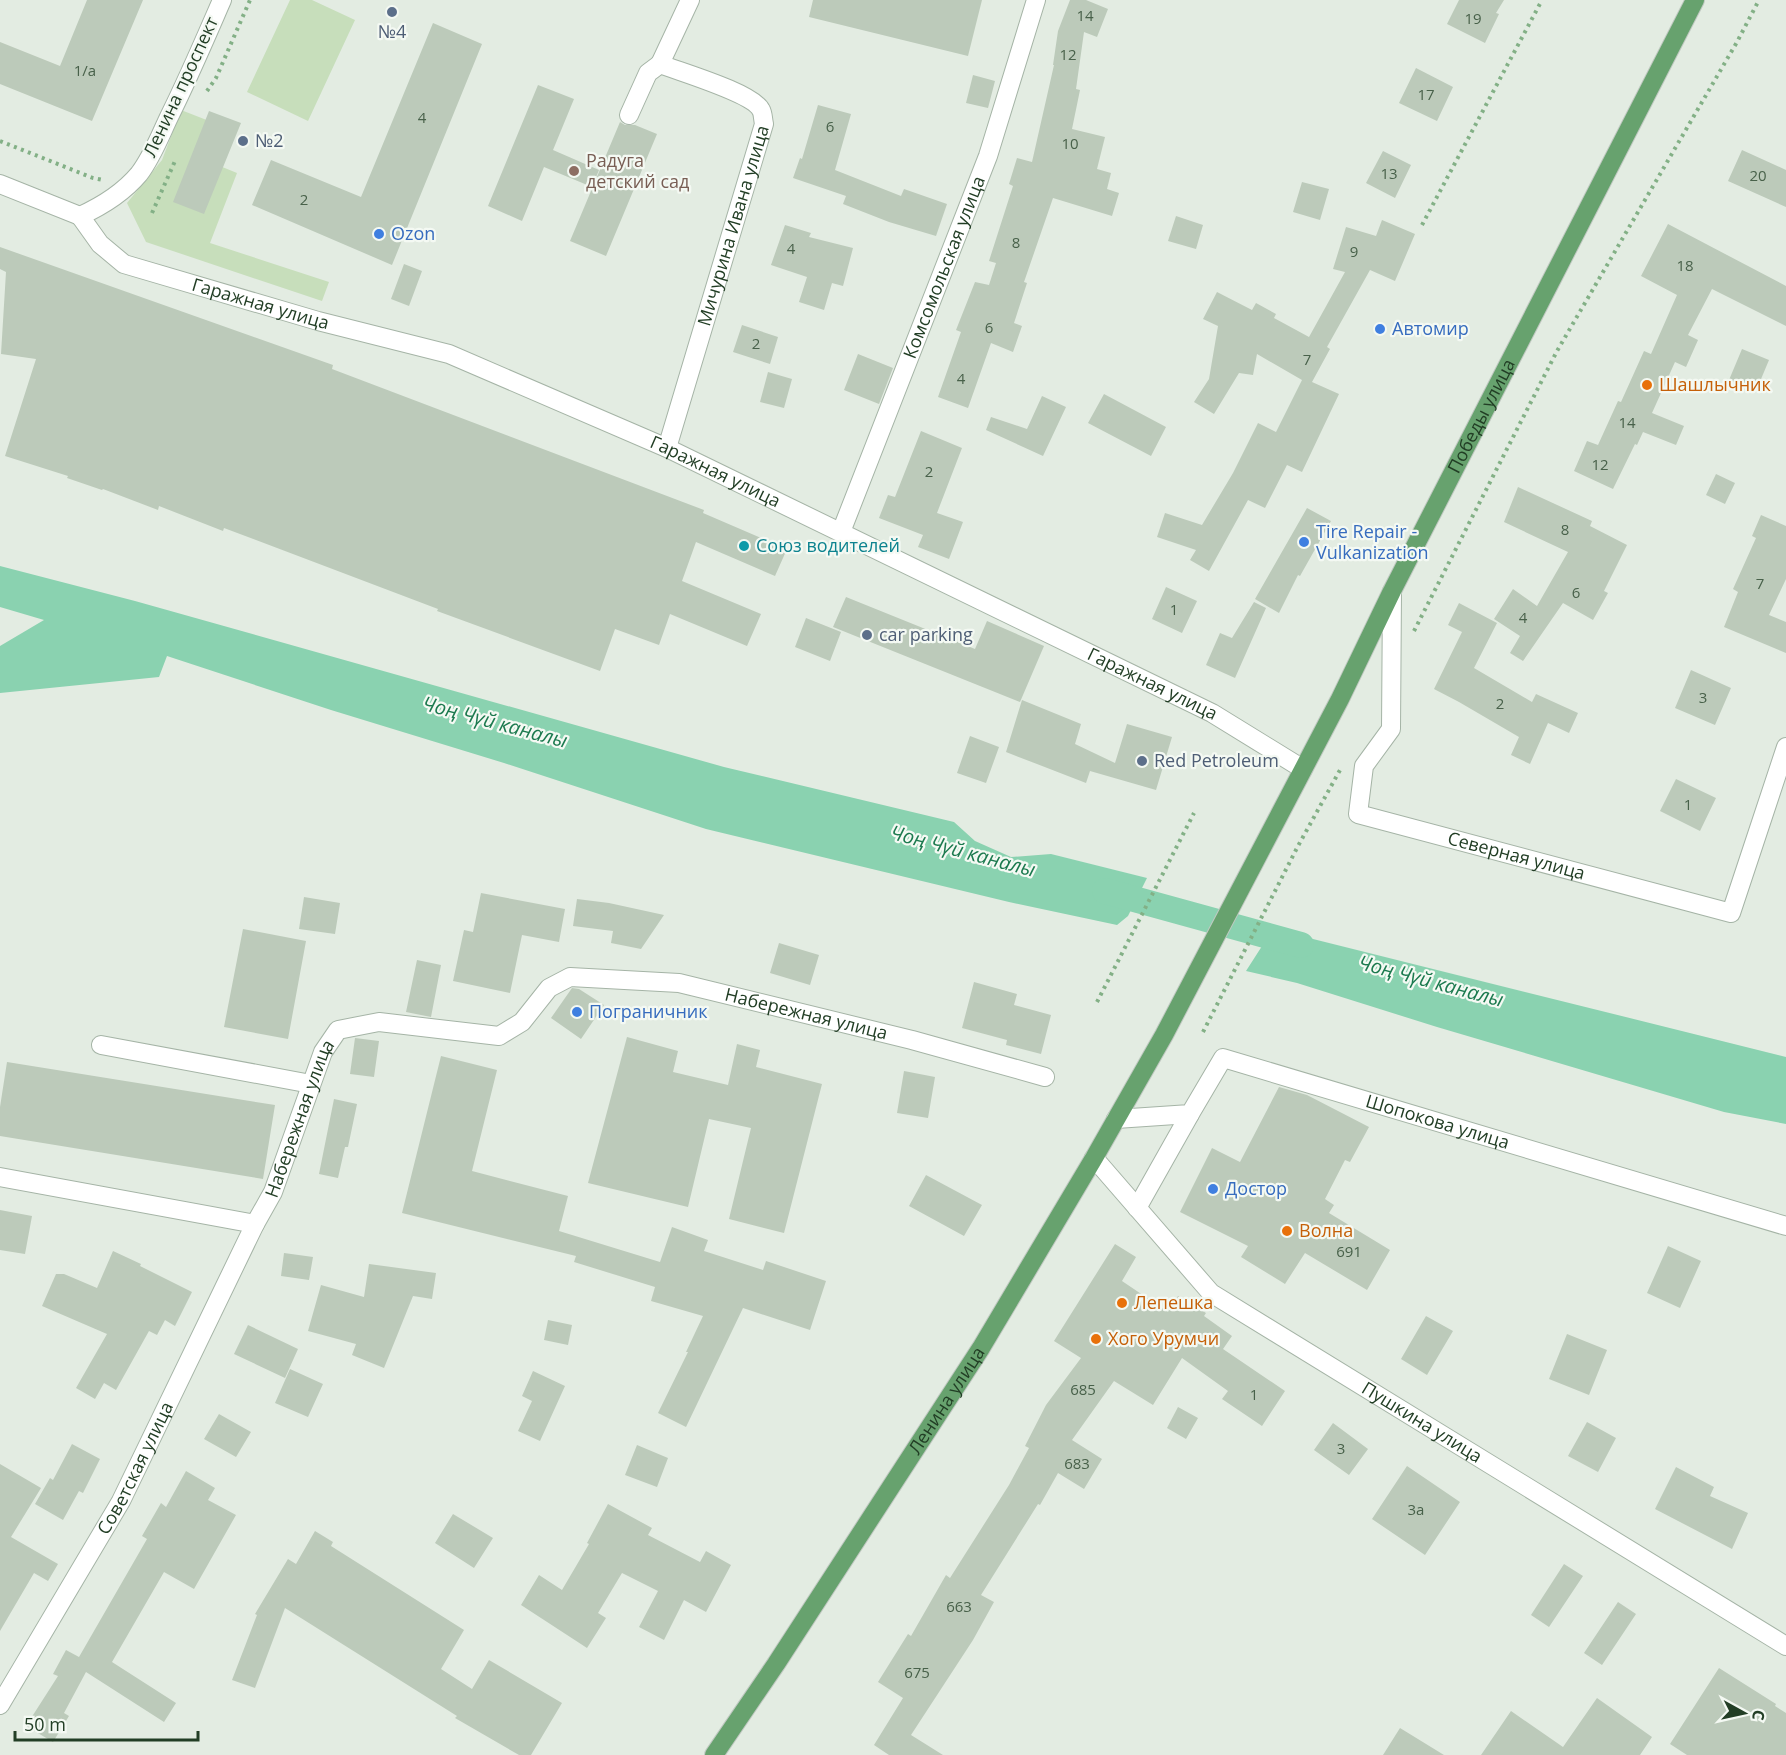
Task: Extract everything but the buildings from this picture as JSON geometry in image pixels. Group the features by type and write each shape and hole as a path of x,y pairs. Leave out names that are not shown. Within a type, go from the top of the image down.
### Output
{"main road":[{"name":"Победы улица","path":"1164,1035 1340,699 1392,591 1695,0"},
{"name":"Ленина улица","path":"714,1755 776,1664 981,1348 1164,1035"}],"street":[{"name":"Ленина проспект","path":"80,216 103,206 121,192 138,174 151,155 187,81 222,0"},
{"path":"629,115 648,73 660,64 690,0"},
{"name":"Комсомольская улица","path":"841,532 988,156 1036,0"},
{"name":"Мичурина Ивана улица","path":"660,64 752,100 761,109 764,124 667,448"},
{"path":"0,184 80,216"},
{"name":"Гаражная улица","path":"80,216 100,244 124,264 318,321 449,354 667,448 1212,713 1303,769"},
{"name":"Северная улица","path":"1392,591 1391,729 1365,766 1358,814 1731,913 1786,747"},
{"name":"Набережная улица","path":"255,1224 273,1192 323,1052 338,1030 379,1022 499,1036 522,1023 549,988 570,977 679,983 912,1040 1045,1077"},
{"path":"101,1045 311,1084"},
{"name":"Шопокова улица","path":"1190,1114 1223,1058 1786,1226"},
{"path":"1116,1119 1190,1114"},
{"path":"1137,1208 1190,1114"},
{"name":"Пушкина улица","path":"1094,1158 1210,1293 1786,1646"},
{"path":"0,1177 255,1224"},
{"name":"Советская улица","path":"0,1705 121,1501 255,1224"}],"path":[{"path":"1422,225 1542,0"},
{"path":"1413,633 1557,351 1737,42 1759,0"},
{"path":"0,141 103,180"},
{"path":"1203,1032 1298,846 1344,765"},
{"path":"1097,1002 1194,813"}],"shaded area":[{"path":"290,0 312,0 355,20 308,121 247,92"},
{"path":"181,110 222,126 210,162 237,173 210,243 329,282 322,301 146,242 127,203 162,160"}],"water":[{"path":"0,566 135,601 724,767 954,822 975,841 1011,857 1051,854 1147,878 1128,916 1117,925 1009,902 706,829 167,656 159,677 0,693 0,646 44,620 0,607"},
{"path":"1273,929 1786,1057 1786,1124 1724,1112 1297,983 1246,971"}],"waterway":[{"name":"Чоң Чүй каналы","path":"1105,891 1301,945"}],"place":[{"name":"№4","path":"392,12"},
{"name":"№2","path":"243,141"},
{"name":"Радуга детский сад","path":"574,171"},
{"name":"Ozon","path":"379,234"},
{"name":"Автомир","path":"1380,329"},
{"name":"Шашлычник","path":"1647,385"},
{"name":"Tire Repair - Vulkanization","path":"1304,542"},
{"name":"Союз водителей","path":"744,546"},
{"name":"car parking","path":"867,635"},
{"name":"Red Petroleum","path":"1142,761"},
{"name":"Пограничник","path":"577,1012"},
{"name":"Достор","path":"1213,1189"},
{"name":"Волна","path":"1287,1231"},
{"name":"Лепешка","path":"1122,1303"},
{"name":"Хого Урумчи","path":"1096,1339"}]}
